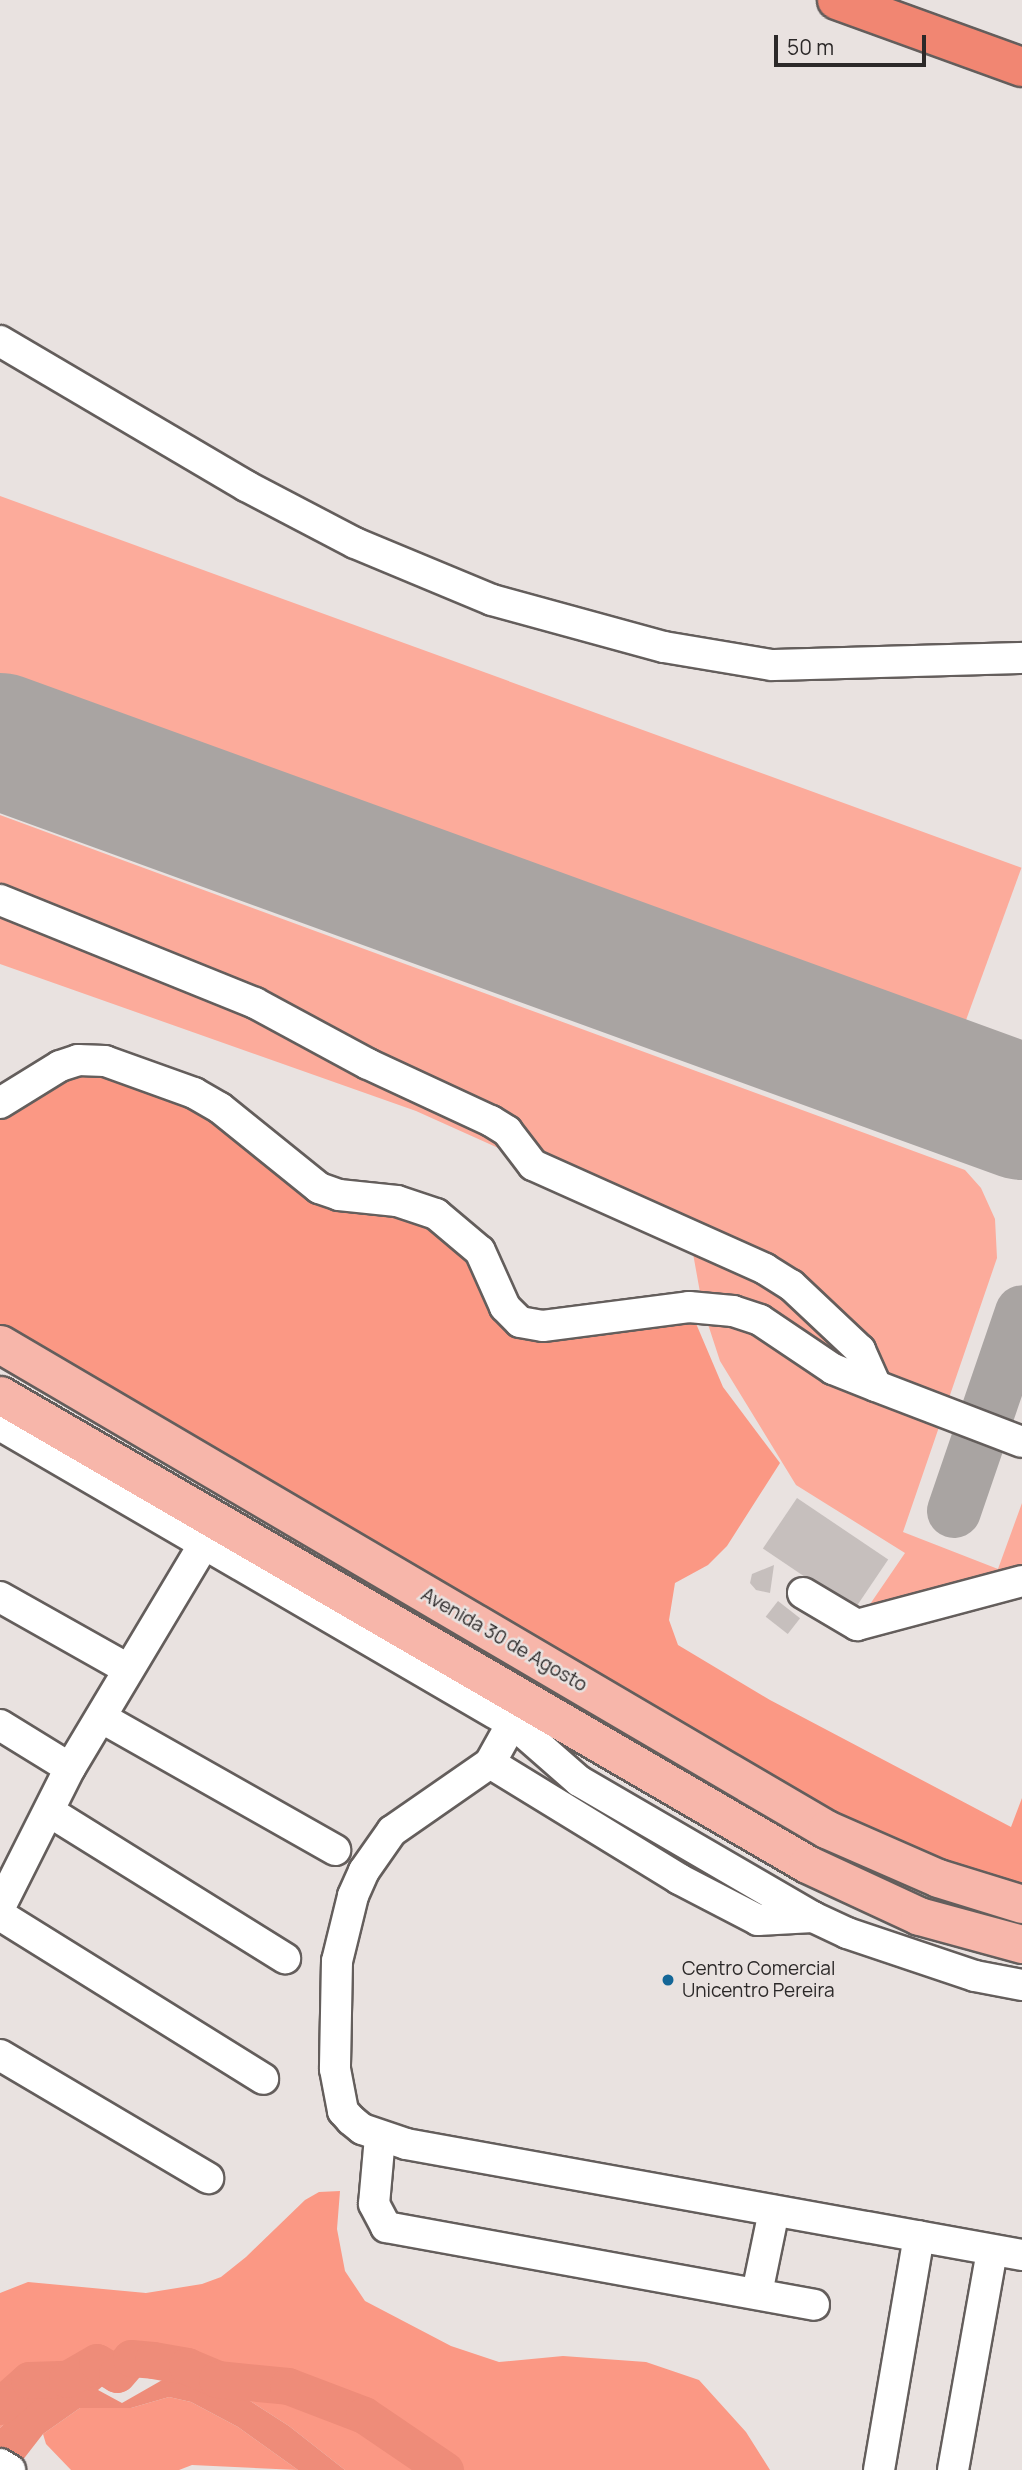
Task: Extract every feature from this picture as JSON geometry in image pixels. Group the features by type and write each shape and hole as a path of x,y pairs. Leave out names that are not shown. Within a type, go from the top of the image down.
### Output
{"highway":[{"path":"837,0 1022,66"}],"main road":[{"name":"Avenida 30 de Agosto","path":"0,1344 826,1829 937,1878 1022,1904"},
{"path":"0,1395 520,1713 864,1892 919,1916 1022,1944"}],"street":[{"path":"0,341 270,499 355,543 492,600 664,647 772,665 918,665 1022,658"},
{"path":"0,900 255,1003 368,1064 491,1121 507,1131 533,1165 765,1269 791,1286 852,1342 876,1386"},
{"path":"0,1103 60,1066 78,1060 105,1061 194,1093 220,1108 319,1188 339,1195 397,1201 436,1214 480,1251 505,1307 520,1322 543,1326 690,1307 733,1311 760,1320 833,1369 1022,1442"},
{"path":"0,1425 204,1544 520,1713 579,1781 820,1920 975,1976 1022,1984"},
{"path":"0,1907 70,1769 204,1544"},
{"path":"803,1593 858,1625 1022,1581"},
{"path":"0,1597 128,1669"},
{"path":"520,1713 490,1763 392,1831 364,1871 344,1922 337,1961 338,2094 351,2120 380,2137 1022,2255"},
{"path":"102,1718 335,1850"},
{"path":"0,1726 70,1769"},
{"path":"490,1763 679,1879 758,1920 820,1920 864,1892"},
{"path":"50,1812 285,1958"},
{"path":"0,1915 263,2079"},
{"path":"0,2055 208,2178"},
{"path":"380,2137 374,2204 386,2227 814,2305"},
{"path":"757,2293 774,2211"},
{"path":"879,2470 919,2236"},
{"path":"953,2470 992,2250"},
{"path":"0,2464 10,2470"}],"shaded area":[{"path":"0,496 1021,868 963,1029 0,679"},
{"path":"0,815 965,1170 981,1188 995,1219 997,1258 903,1532 998,1569 1022,1503 1022,1572 864,1613 905,1553 796,1485 720,1361 703,1309 687,1220 505,1151 416,1111 0,964"},
{"path":"60,1066 194,1093 282,1161 436,1214 511,1315 689,1307 723,1387 780,1463 727,1546 708,1565 675,1583 669,1620 678,1645 770,1700 1011,1827 1022,1798 1022,1904 938,1878 0,1344 0,1103"},
{"path":"340,2191 337,2229 345,2271 365,2301 451,2346 499,2362 563,2356 646,2362 699,2380 746,2432 770,2470 345,2470 289,2426 216,2379 187,2366 131,2358 97,2362 30,2400 0,2428 0,2293 28,2282 146,2293 202,2284 221,2277 246,2257 305,2200 319,2192"},
{"path":"131,2358 187,2366 216,2379 289,2426 345,2470 298,2470 238,2427 191,2402 169,2397 131,2408 80,2408 43,2434 15,2470 0,2470 0,2428 30,2400 97,2362","holes":["147,2373 164,2379 122,2403 98,2390 117,2374"]},
{"path":"169,2397 191,2402 238,2427 298,2470 192,2465 179,2470 71,2470 46,2444 43,2434 80,2408 131,2408"}],"building":[{"path":"797,1498 888,1560 854,1610 763,1549"},
{"path":"774,1565 770,1593 756,1590 750,1583 752,1574"},
{"path":"778,1601 800,1618 788,1634 766,1617"}],"waterway":[{"path":"0,2406 29,2380 67,2379 97,2362 117,2374 131,2358 153,2360 187,2366 217,2379 288,2386 364,2415 445,2470"}],"taxiway":[{"path":"954,1511 1022,1312"}],"runway":[{"path":"0,741 1022,1112"}],"place":[{"name":"Centro Comercial Unicentro Pereira","path":"668,1980"}]}
